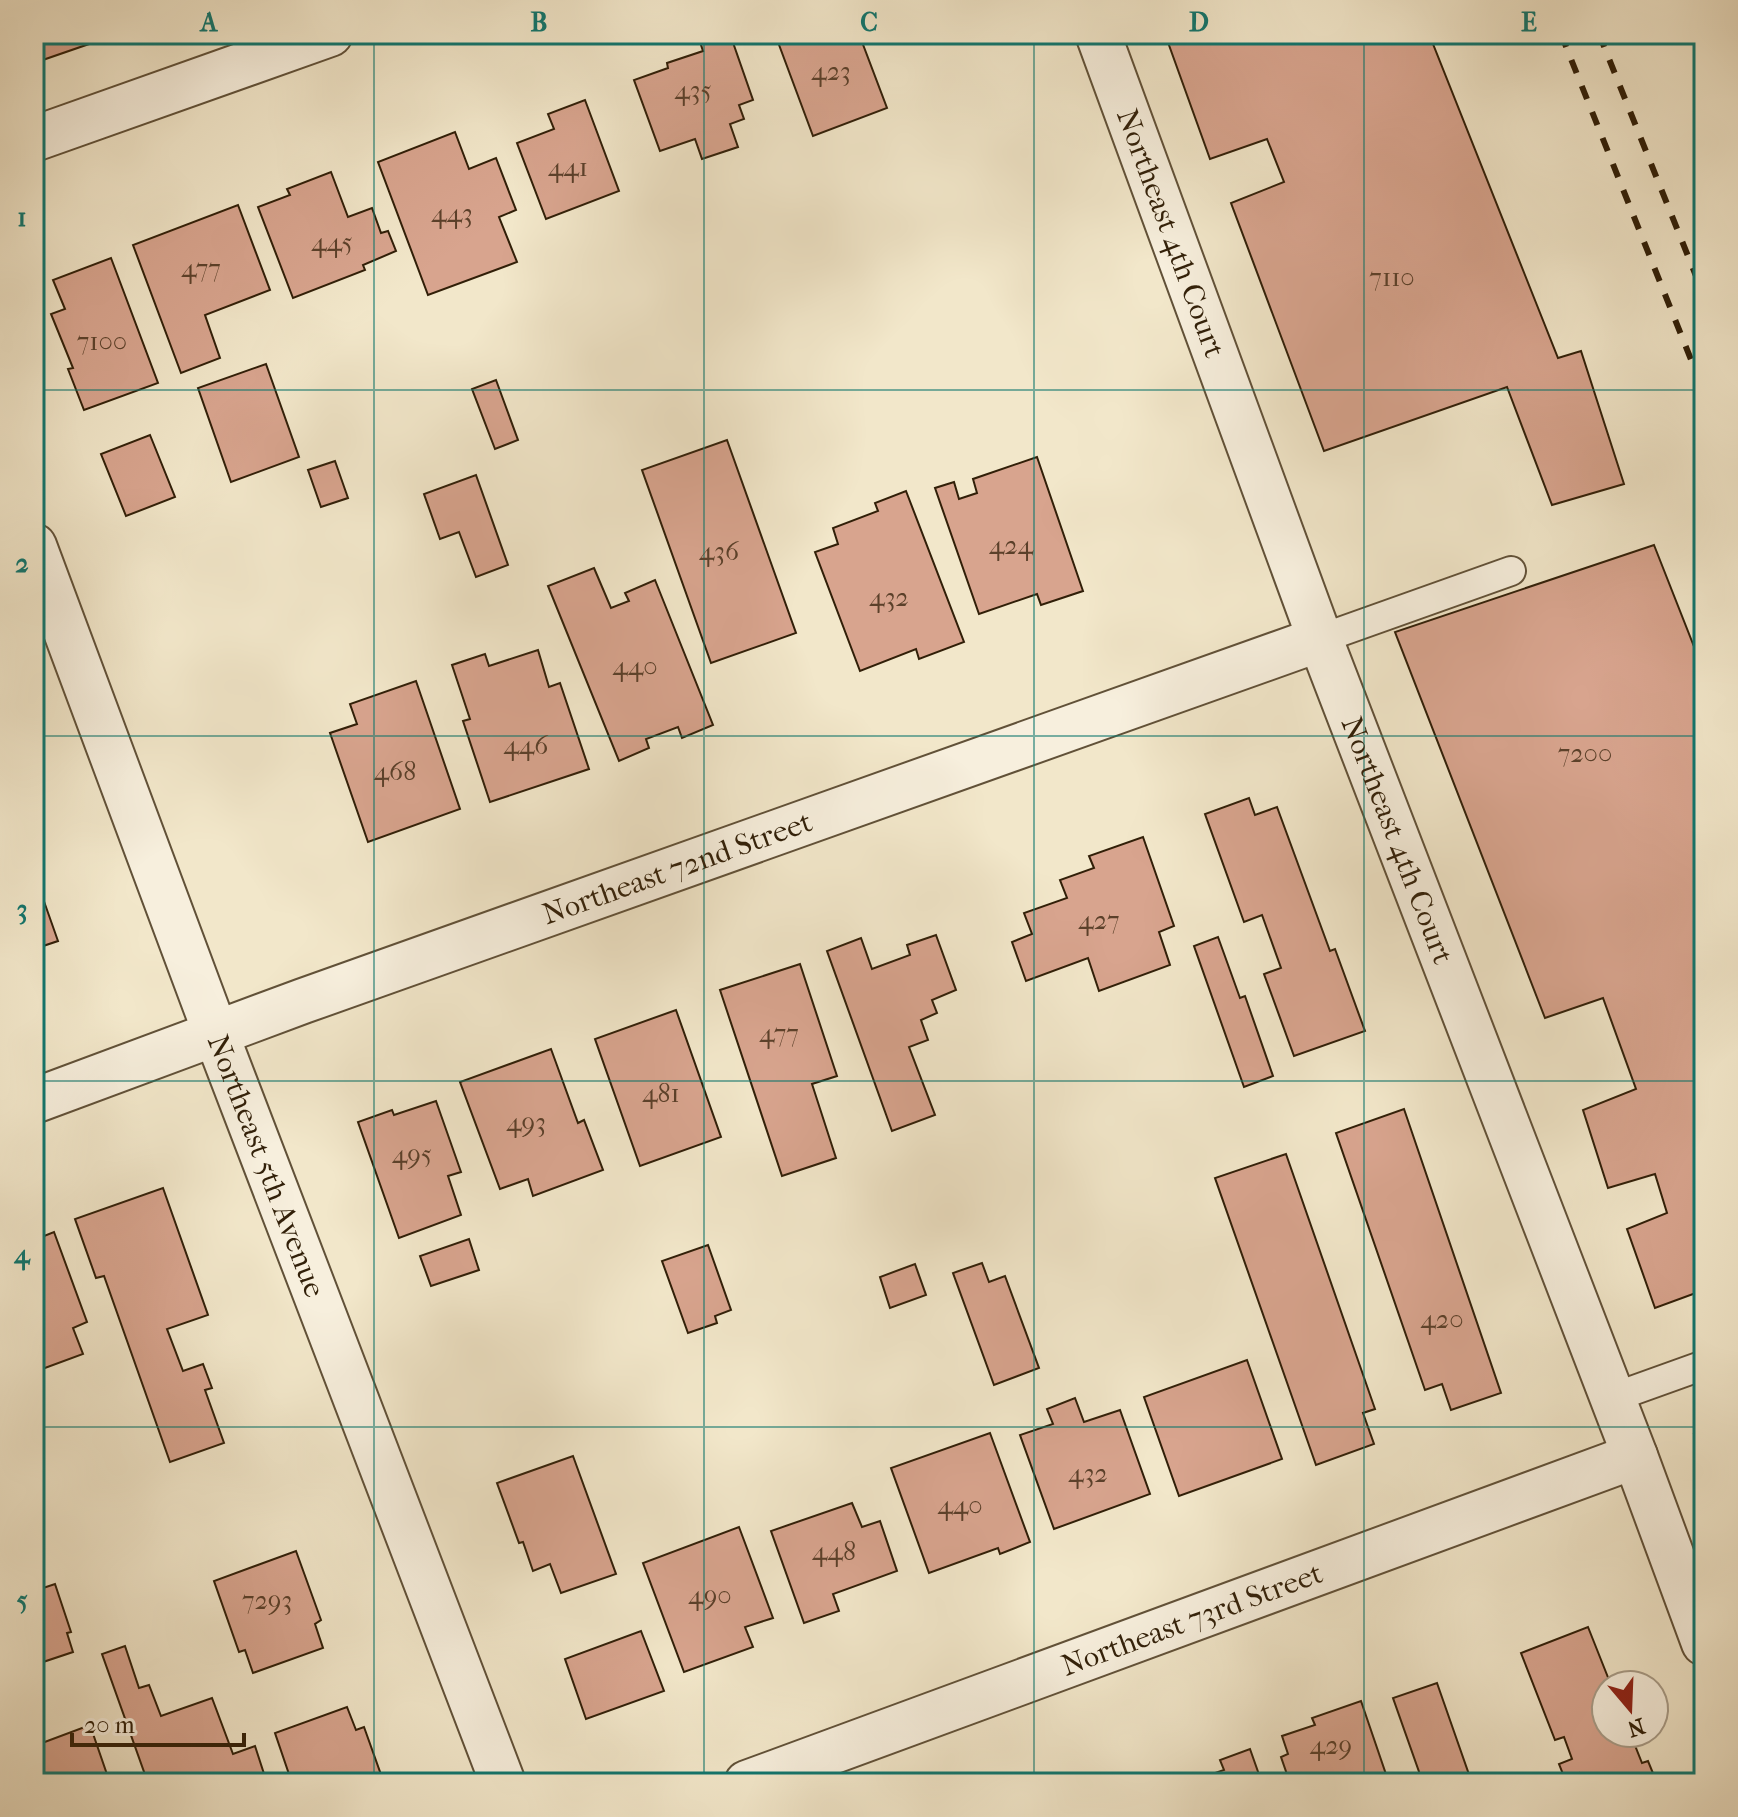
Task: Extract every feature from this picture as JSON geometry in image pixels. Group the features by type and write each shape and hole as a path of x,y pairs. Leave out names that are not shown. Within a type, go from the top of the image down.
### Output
{"street":[{"path":"34,139 330,34"},
{"name":"Northeast 4th Court","path":"1098,34 1320,639 1704,1643"},
{"name":"Northeast 5th Avenue","path":"34,546 216,1034 503,1783"},
{"name":"Northeast 72nd Street","path":"34,1101 1320,639"},
{"name":"Northeast 73rd Street","path":"747,1783 1635,1456"}],"lane":[{"path":"1320,639 1511,571"},
{"path":"1612,1398 1704,1365"}],"building":[{"path":"34,34 86,34 89,44 34,63"},
{"path":"730,34 753,100 739,105 744,119 730,124 738,147 702,159 695,139 660,151 634,80 668,68 667,63 703,51 700,42"},
{"path":"775,34 859,34 887,108 813,136"},
{"path":"1165,34 1429,34 1558,358 1581,351 1624,484 1552,505 1507,387 1324,451 1231,203 1284,182 1267,139 1210,159"},
{"path":"585,100 619,191 546,219 517,143 554,129 548,114"},
{"path":"455,132 469,169 496,158 516,210 499,217 517,262 428,295 378,162"},
{"path":"331,172 348,217 372,208 381,233 388,231 396,251 363,265 365,270 293,298 258,207 290,195 287,189"},
{"path":"238,205 270,290 205,315 220,358 181,373 133,245"},
{"path":"111,258 158,383 84,410 68,369 73,368 51,314 65,309 53,280"},
{"path":"266,364 299,457 231,482 198,388"},
{"path":"496,380 518,440 495,449 472,389"},
{"path":"150,435 175,497 126,516 101,454"},
{"path":"727,440 796,633 711,663 642,470"},
{"path":"1037,457 1083,591 1041,605 1037,594 979,614 935,488 954,482 959,499 977,493 973,479"},
{"path":"335,461 348,498 321,507 308,470"},
{"path":"476,475 508,565 476,577 459,532 440,539 424,494"},
{"path":"906,491 964,642 919,659 916,649 860,671 815,552 838,544 833,528 878,511 875,503"},
{"path":"1654,545 1704,672 1704,1290 1655,1308 1627,1229 1667,1213 1655,1174 1608,1188 1583,1110 1636,1089 1603,998 1545,1018 1395,632"},
{"path":"594,568 611,608 629,601 625,593 655,580 713,725 682,738 678,727 646,739 649,748 619,761 548,586"},
{"path":"538,650 549,687 560,683 589,769 490,802 463,721 470,719 452,665 485,654 489,666"},
{"path":"416,681 460,809 368,842 330,733 357,724 350,704"},
{"path":"1249,798 1255,815 1277,807 1330,951 1335,949 1365,1031 1294,1056 1264,974 1281,968 1262,915 1244,922 1205,814"},
{"path":"1143,837 1174,926 1159,932 1170,965 1099,991 1088,958 1026,981 1012,942 1032,934 1024,913 1067,898 1060,880 1094,868 1089,856"},
{"path":"34,873 58,941 34,949"},
{"path":"936,935 956,990 932,1000 937,1013 921,1020 928,1040 909,1047 935,1115 892,1131 827,951 861,938 872,969 910,955 907,945"},
{"path":"1218,937 1240,998 1245,996 1273,1076 1244,1087 1194,946"},
{"path":"800,964 837,1076 812,1084 836,1158 782,1176 720,990"},
{"path":"676,1010 721,1137 640,1166 595,1039"},
{"path":"551,1049 578,1123 584,1120 603,1170 533,1196 528,1179 500,1189 460,1082"},
{"path":"436,1101 461,1172 448,1176 461,1215 399,1238 358,1122 392,1110 394,1115"},
{"path":"1404,1109 1501,1393 1451,1410 1442,1384 1425,1390 1336,1133"},
{"path":"1286,1154 1375,1409 1363,1413 1374,1444 1316,1465 1215,1178"},
{"path":"163,1188 208,1315 167,1329 183,1371 203,1364 212,1388 205,1390 224,1443 170,1462 104,1276 96,1278 75,1219"},
{"path":"54,1232 87,1322 73,1328 83,1354 34,1372 34,1240"},
{"path":"469,1239 479,1270 431,1286 420,1256"},
{"path":"708,1245 731,1310 715,1316 717,1323 688,1333 662,1261"},
{"path":"982,1263 989,1282 1005,1276 1039,1368 994,1385 953,1273"},
{"path":"915,1264 926,1295 890,1308 880,1277"},
{"path":"1247,1360 1282,1459 1179,1496 1144,1397"},
{"path":"1075,1398 1084,1422 1120,1410 1150,1494 1054,1529 1020,1435 1053,1424 1047,1409"},
{"path":"1704,1430 1704,1462 1694,1434"},
{"path":"990,1433 1030,1542 1000,1554 998,1548 929,1573 891,1468"},
{"path":"573,1456 616,1574 561,1593 550,1564 533,1571 497,1483"},
{"path":"852,1503 862,1527 880,1521 897,1571 833,1594 839,1611 804,1623 771,1531"},
{"path":"739,1527 773,1618 745,1627 753,1647 684,1672 643,1563"},
{"path":"296,1551 321,1620 315,1624 323,1648 253,1673 245,1650 239,1652 214,1581"},
{"path":"55,1584 71,1632 67,1633 73,1652 34,1665 34,1591"},
{"path":"1588,1627 1605,1669 1590,1669 1590,1749 1636,1749 1642,1763 1648,1761 1657,1783 1583,1783 1579,1773 1565,1779 1559,1764 1572,1759 1564,1737 1555,1740 1521,1653"},
{"path":"641,1631 664,1691 586,1719 565,1659"},
{"path":"125,1646 139,1688 149,1685 161,1716 212,1698 233,1754 255,1746 267,1783 148,1783 102,1654"},
{"path":"1437,1683 1472,1783 1423,1783 1393,1698"},
{"path":"1361,1701 1389,1783 1290,1783 1281,1757 1288,1754 1282,1736 1315,1725 1312,1718"},
{"path":"347,1707 356,1730 364,1727 384,1783 292,1783 275,1733"},
{"path":"90,1725 110,1783 34,1783 34,1746"},
{"path":"1250,1749 1262,1783 1186,1783 1224,1770 1220,1760"}],"railway":[{"path":"1561,34 1704,392"},
{"path":"1599,34 1704,296"}]}
